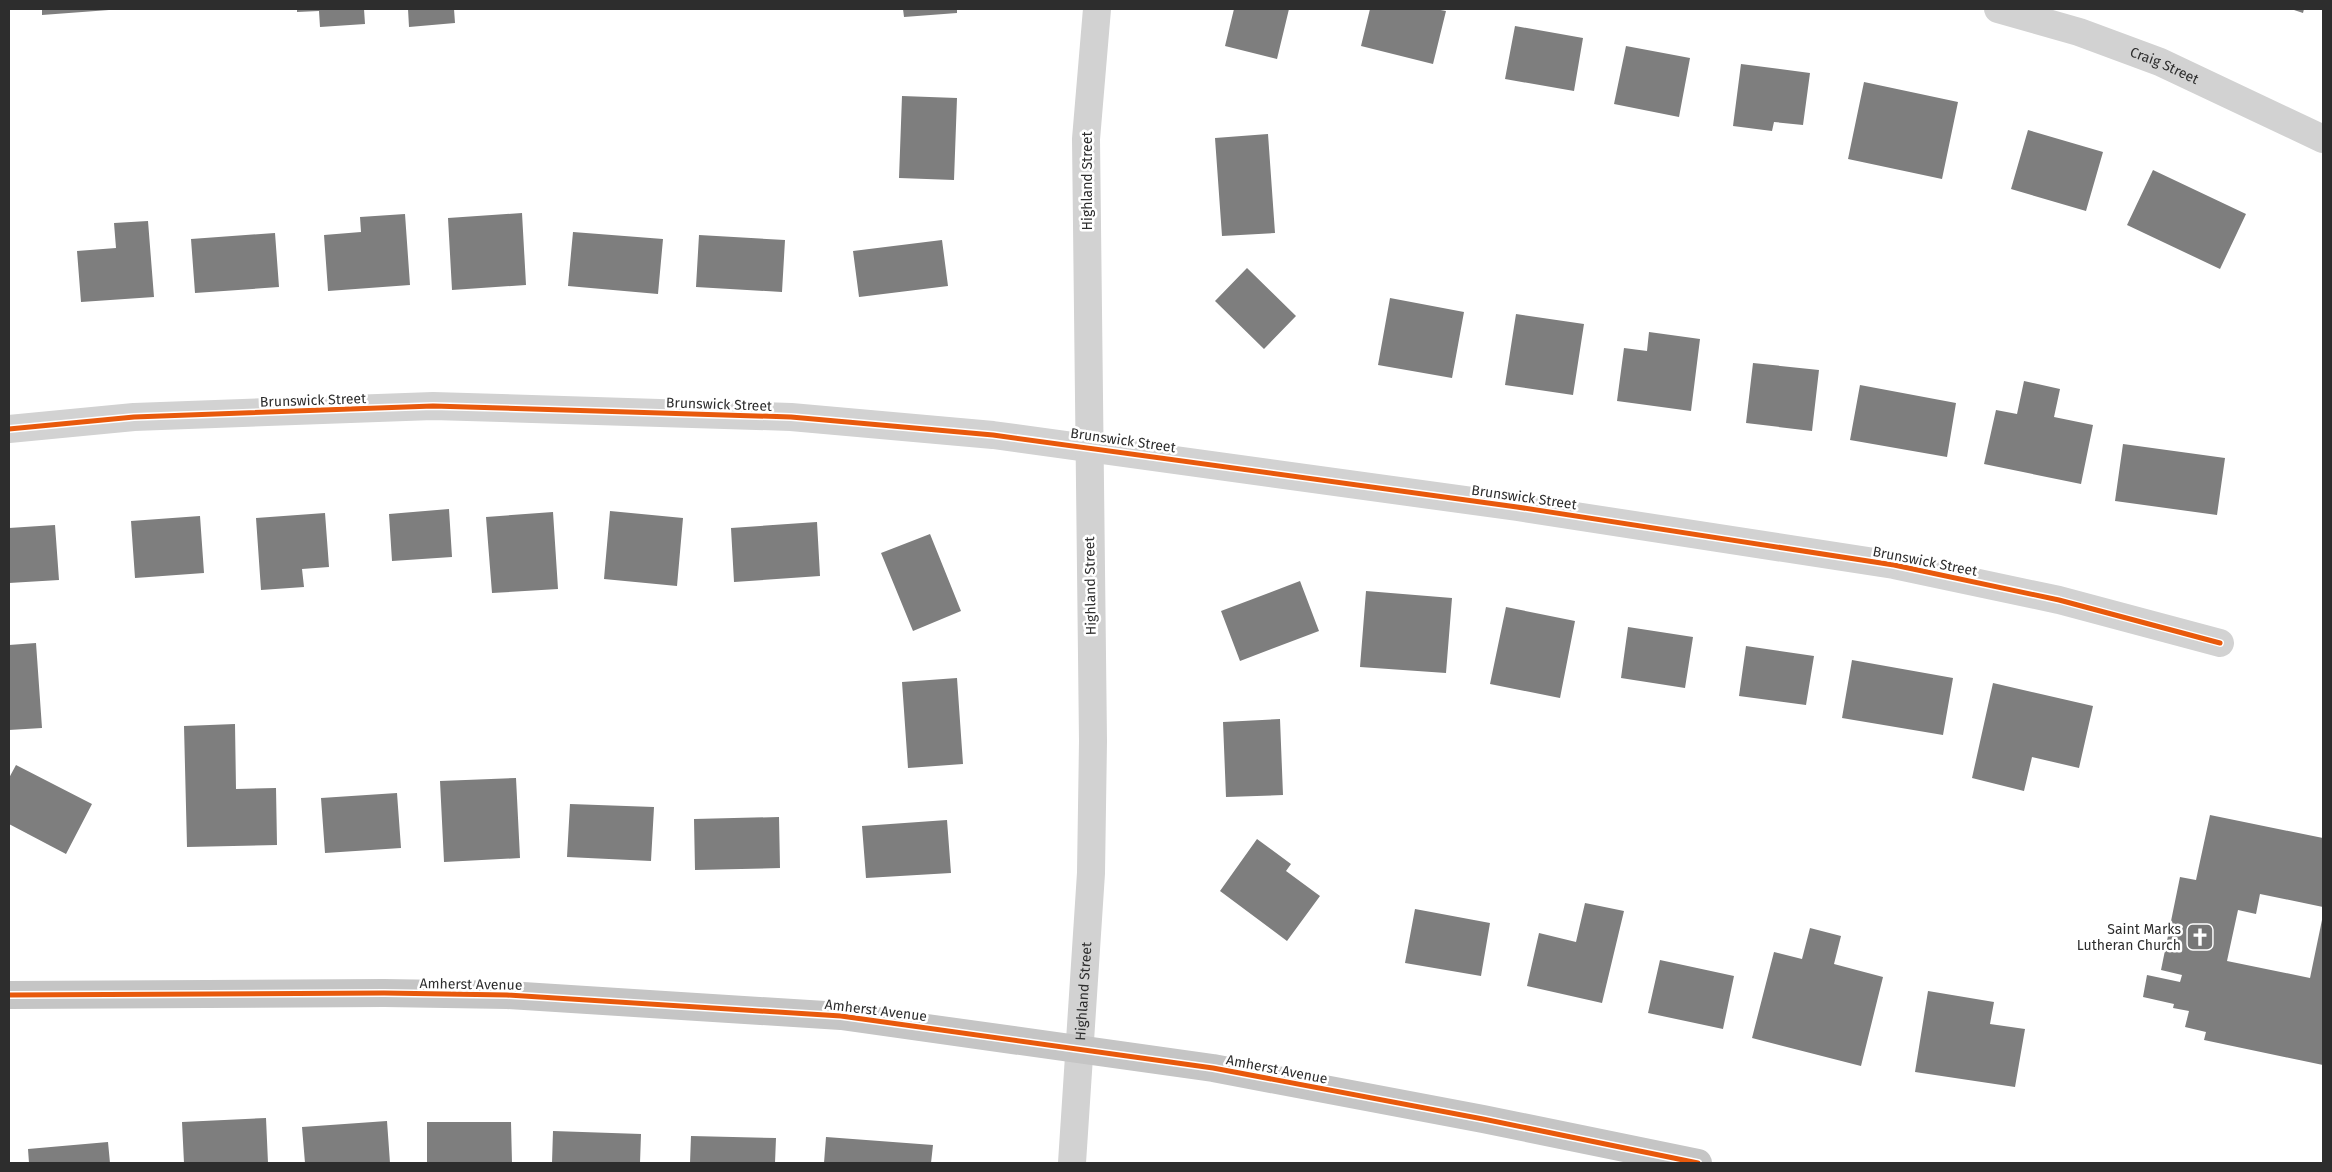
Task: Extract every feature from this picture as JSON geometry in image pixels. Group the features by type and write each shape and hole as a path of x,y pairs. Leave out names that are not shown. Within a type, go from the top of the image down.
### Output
{"main road":[{"name":"Amherst Avenue","path":"9,995 384,993 507,995 841,1016 1213,1068 1484,1119 1698,1163"}],"street":[{"name":"Highland Street","path":"1072,1163 1090,873 1093,741 1088,447 1086,139 1097,9"},
{"name":"Craig Street","path":"1998,9 2079,32 2160,62 2323,139"},
{"name":"Brunswick Street","path":"9,429 134,418 434,406 791,417 993,435 1517,507 1894,564 2059,600 2220,643"}],"building":[{"path":"42,9 109,9 109,10 42,15"},
{"path":"297,9 364,9 365,24 320,27 319,11 297,12"},
{"path":"408,9 454,9 455,23 409,27"},
{"path":"903,9 957,9 957,13 904,17"},
{"path":"1234,9 1289,9 1277,59 1225,46"},
{"path":"1370,9 1435,9 1446,11 1433,64 1361,46"},
{"path":"2291,9 2304,9 2303,13"},
{"path":"1515,26 1583,38 1574,91 1505,79"},
{"path":"1626,46 1690,58 1679,117 1614,104"},
{"path":"1741,64 1810,73 1803,125 1774,122 1772,131 1733,126"},
{"path":"1864,82 1958,102 1942,179 1848,159"},
{"path":"902,96 957,98 954,180 899,178"},
{"path":"2028,130 2103,152 2086,211 2011,189"},
{"path":"1268,134 1275,233 1222,236 1215,138"},
{"path":"2153,170 2246,214 2220,269 2127,225"},
{"path":"522,213 526,285 452,290 448,218"},
{"path":"405,214 410,285 328,291 324,235 361,232 360,217"},
{"path":"148,221 154,297 81,302 77,251 116,248 114,223"},
{"path":"573,232 663,239 658,294 568,286"},
{"path":"275,233 279,287 195,293 191,239"},
{"path":"699,235 785,240 782,292 696,287"},
{"path":"942,240 948,286 859,297 853,251"},
{"path":"1247,268 1296,316 1264,349 1215,301"},
{"path":"1390,298 1464,312 1452,378 1378,365"},
{"path":"1516,314 1584,324 1573,395 1505,385"},
{"path":"1649,332 1700,339 1691,411 1617,401 1624,348 1647,351"},
{"path":"1753,363 1819,370 1812,431 1746,423"},
{"path":"2024,381 2060,389 2054,417 2093,425 2081,484 1984,464 1996,410 2017,414"},
{"path":"1860,385 1956,403 1947,457 1850,440"},
{"path":"2123,444 2225,458 2217,515 2115,501"},
{"path":"449,509 452,557 392,561 389,514"},
{"path":"610,511 683,518 677,586 604,579"},
{"path":"553,512 558,589 492,593 486,517"},
{"path":"325,513 329,567 302,569 304,587 261,590 256,518"},
{"path":"200,516 204,573 135,578 131,521"},
{"path":"817,522 820,576 734,582 731,528"},
{"path":"55,525 59,580 9,583 9,528"},
{"path":"930,534 961,611 913,631 881,553"},
{"path":"1300,581 1319,631 1240,661 1221,611"},
{"path":"1366,591 1452,598 1446,673 1360,667"},
{"path":"1506,607 1575,621 1560,698 1490,684"},
{"path":"1628,627 1693,637 1685,688 1621,678"},
{"path":"36,643 42,728 9,730 9,645"},
{"path":"1746,646 1814,656 1806,705 1739,696"},
{"path":"1852,660 1953,678 1943,735 1842,718"},
{"path":"957,678 963,764 908,768 902,682"},
{"path":"1993,683 2093,706 2079,768 2032,757 2024,791 1972,778"},
{"path":"1280,719 1283,795 1226,797 1223,722"},
{"path":"235,724 236,789 276,788 277,845 187,847 184,726"},
{"path":"16,765 92,804 66,854 9,824 9,778"},
{"path":"516,778 520,858 444,862 440,781"},
{"path":"397,793 401,848 325,853 321,798"},
{"path":"570,804 654,807 651,861 567,857"},
{"name":"Saint Marks Lutheran Church","path":"2210,815 2323,838 2323,907 2260,894 2256,914 2238,910 2227,961 2310,978 2323,915 2323,1065 2204,1040 2206,1032 2185,1027 2189,1011 2173,1008 2174,1004 2143,997 2147,975 2180,982 2182,975 2161,970 2180,877 2196,880"},
{"path":"779,817 780,868 695,870 694,819"},
{"path":"947,820 951,873 866,878 862,826"},
{"path":"1257,839 1291,864 1286,871 1320,896 1287,941 1220,891"},
{"path":"1585,903 1624,911 1602,1003 1527,986 1539,933 1576,942"},
{"path":"1415,909 1490,923 1481,976 1405,963"},
{"path":"1810,928 1841,936 1834,964 1883,977 1861,1066 1752,1038 1774,952 1802,959"},
{"path":"1660,960 1734,976 1723,1029 1648,1013"},
{"path":"1928,991 1994,1002 1990,1024 2025,1029 2015,1087 1915,1072"},
{"path":"266,1118 268,1163 184,1163 182,1122"},
{"path":"387,1121 390,1163 305,1163 302,1127"},
{"path":"427,1122 511,1122 512,1163 427,1163"},
{"path":"553,1131 641,1134 640,1163 552,1163"},
{"path":"691,1136 776,1138 775,1163 690,1163"},
{"path":"826,1137 933,1145 931,1163 824,1163"},
{"path":"108,1142 110,1163 29,1163 28,1149"}],"cycle path":[{"path":"9,429 134,417 433,406 791,417 993,435 1517,507 1894,565 2059,600 2220,643"},
{"path":"9,995 384,993 507,995 841,1016 1213,1068 1483,1119 1698,1163"}],"place":[{"name":"Saint Marks Lutheran Church","path":"2200,937"}]}
